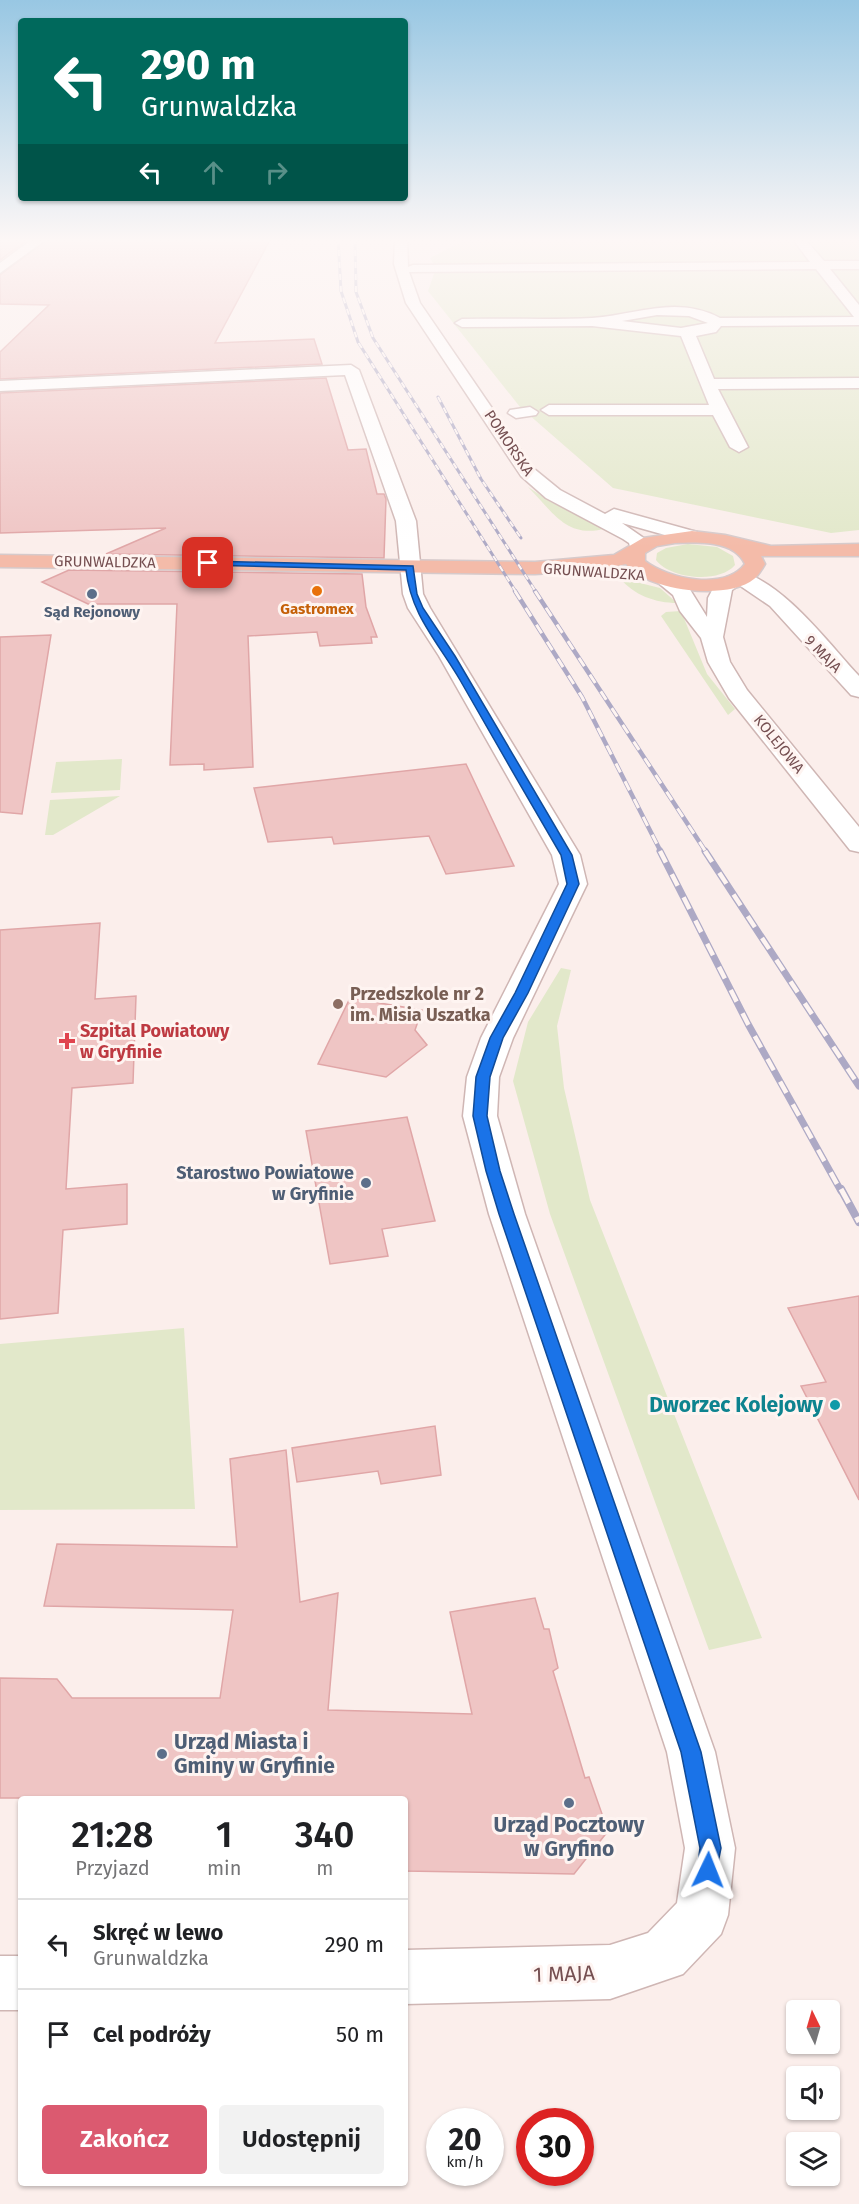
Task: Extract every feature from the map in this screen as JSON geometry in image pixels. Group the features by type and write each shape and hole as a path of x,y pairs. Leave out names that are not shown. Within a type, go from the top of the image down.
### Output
{"main road":[{"name":"GRUNWALDZKA","path":"0,561 535,568 619,560 660,539 690,536 721,540 740,547 771,552 859,550"},
{"path":"740,547 754,560 741,577"},
{"path":"637,550 635,563 660,578"},
{"name":"GRUNWALDZKA","path":"535,568 557,572 660,578 700,585 780,566 859,560"}],"street":[{"name":"POMORSKA","path":"438,341 527,472 546,489 630,535 638,541 637,550"},
{"path":"691,341 711,384 719,410 739,447"},
{"path":"0,386 351,370 406,521 410,567"},
{"path":"711,384 859,383"},
{"path":"549,410 719,410"},
{"name":"POMORSKA","path":"575,505 690,536"},
{"name":"1 MAJA","path":"408,1977 610,1972 664,1955 702,1915 710,1848 691,1752 507,1214 493,1171 480,1116 483,1077 497,1038 573,884 566,855 450,656 419,608 413,594 410,567"},
{"path":"712,637 720,616 720,588 741,577"},
{"name":"9 MAJA","path":"741,577 777,602 788,617 859,690"},
{"name":"KOLEJOWA","path":"660,578 682,592 691,611 712,637 720,662 732,686 859,844"},
{"path":"827,657 851,654"},
{"path":"0,1983 18,1983"}],"green space":[{"path":"468,341 859,341 859,530 831,533 613,488 520,407"},
{"path":"528,487 551,502 607,528 593,531 571,527 553,514"},
{"path":"688,544 717,547 733,556 735,565 718,575 695,577 672,571 656,560 657,553 666,548"},
{"path":"620,578 660,588 677,603 646,597 631,589"},
{"path":"681,611 707,674 735,709 728,715 661,616 666,612"},
{"path":"122,759 120,790 51,793 56,762"},
{"path":"120,796 53,835 45,835 50,800"},
{"path":"561,968 571,970 557,1026 564,1088 590,1200 762,1638 709,1650 550,1214 513,1081 528,1022"},
{"path":"184,1328 195,1509 0,1510 0,1344"}],"building":[{"path":"12,341 216,341 215,343 315,341 322,364 0,379 0,352"},
{"path":"326,378 348,450 366,449 377,494 384,494 386,499 384,558 106,554 166,528 0,533 0,393"},
{"path":"69,570 362,574 366,607 377,637 371,637 372,643 320,646 317,632 248,636 253,767 204,770 204,764 170,765 177,604 88,604 42,582"},
{"path":"51,635 22,814 0,812 0,637"},
{"path":"466,764 514,866 446,874 429,836 334,844 332,837 268,842 254,788"},
{"path":"100,923 95,999 136,996 133,1083 72,1088 66,1189 127,1184 127,1224 63,1230 58,1313 0,1319 0,930"},
{"path":"350,998 422,1010 415,1030 427,1045 386,1077 318,1064"},
{"name":"Starostwo Powiatowe w Gryfinie","path":"407,1117 435,1221 382,1229 388,1256 330,1264 306,1131"},
{"name":"Dworzec Kolejowy","path":"859,1296 859,1500 801,1386 826,1382 788,1308"},
{"path":"435,1426 441,1475 381,1484 378,1471 297,1482 292,1448"},
{"path":"286,1450 300,1602 338,1593 328,1710 472,1714 450,1612 535,1598 544,1629 549,1629 558,1668 553,1671 585,1778 589,1777 608,1831 574,1874 408,1871 408,1796 18,1796 18,1798 0,1798 0,1678 57,1679 72,1698 220,1698 233,1610 44,1606 57,1544 237,1547 230,1459"}],"railway":[{"path":"358,341 516,592"},
{"path":"375,341 536,592"},
{"path":"438,397 481,479 521,538"},
{"path":"515,591 582,697 661,852"},
{"path":"535,591 706,852"},
{"path":"660,851 748,1024 841,1191"},
{"path":"705,851 859,1086"},
{"path":"841,1189 859,1222"}],"place":[{"name":"Gastromex","path":"317,591"},
{"name":"Sąd Rejonowy","path":"92,594"},
{"name":"Przedszkole nr 2 im. Misia Uszatka","path":"338,1004"},
{"name":"Szpital Powiatowy w Gryfinie","path":"67,1041"},
{"name":"Starostwo Powiatowe w Gryfinie","path":"366,1183"},
{"name":"Dworzec Kolejowy","path":"835,1405"},
{"name":"Urząd Miasta i Gminy w Gryfinie","path":"162,1754"},
{"name":"Urząd Pocztowy w Gryfino","path":"569,1803"}],"route":[{"path":"208,563 410,567 413,594 426,621 450,656 542,818 566,855 573,884 497,1038 483,1077 480,1116 493,1171 507,1214 691,1752 710,1848 708,1870"}]}
